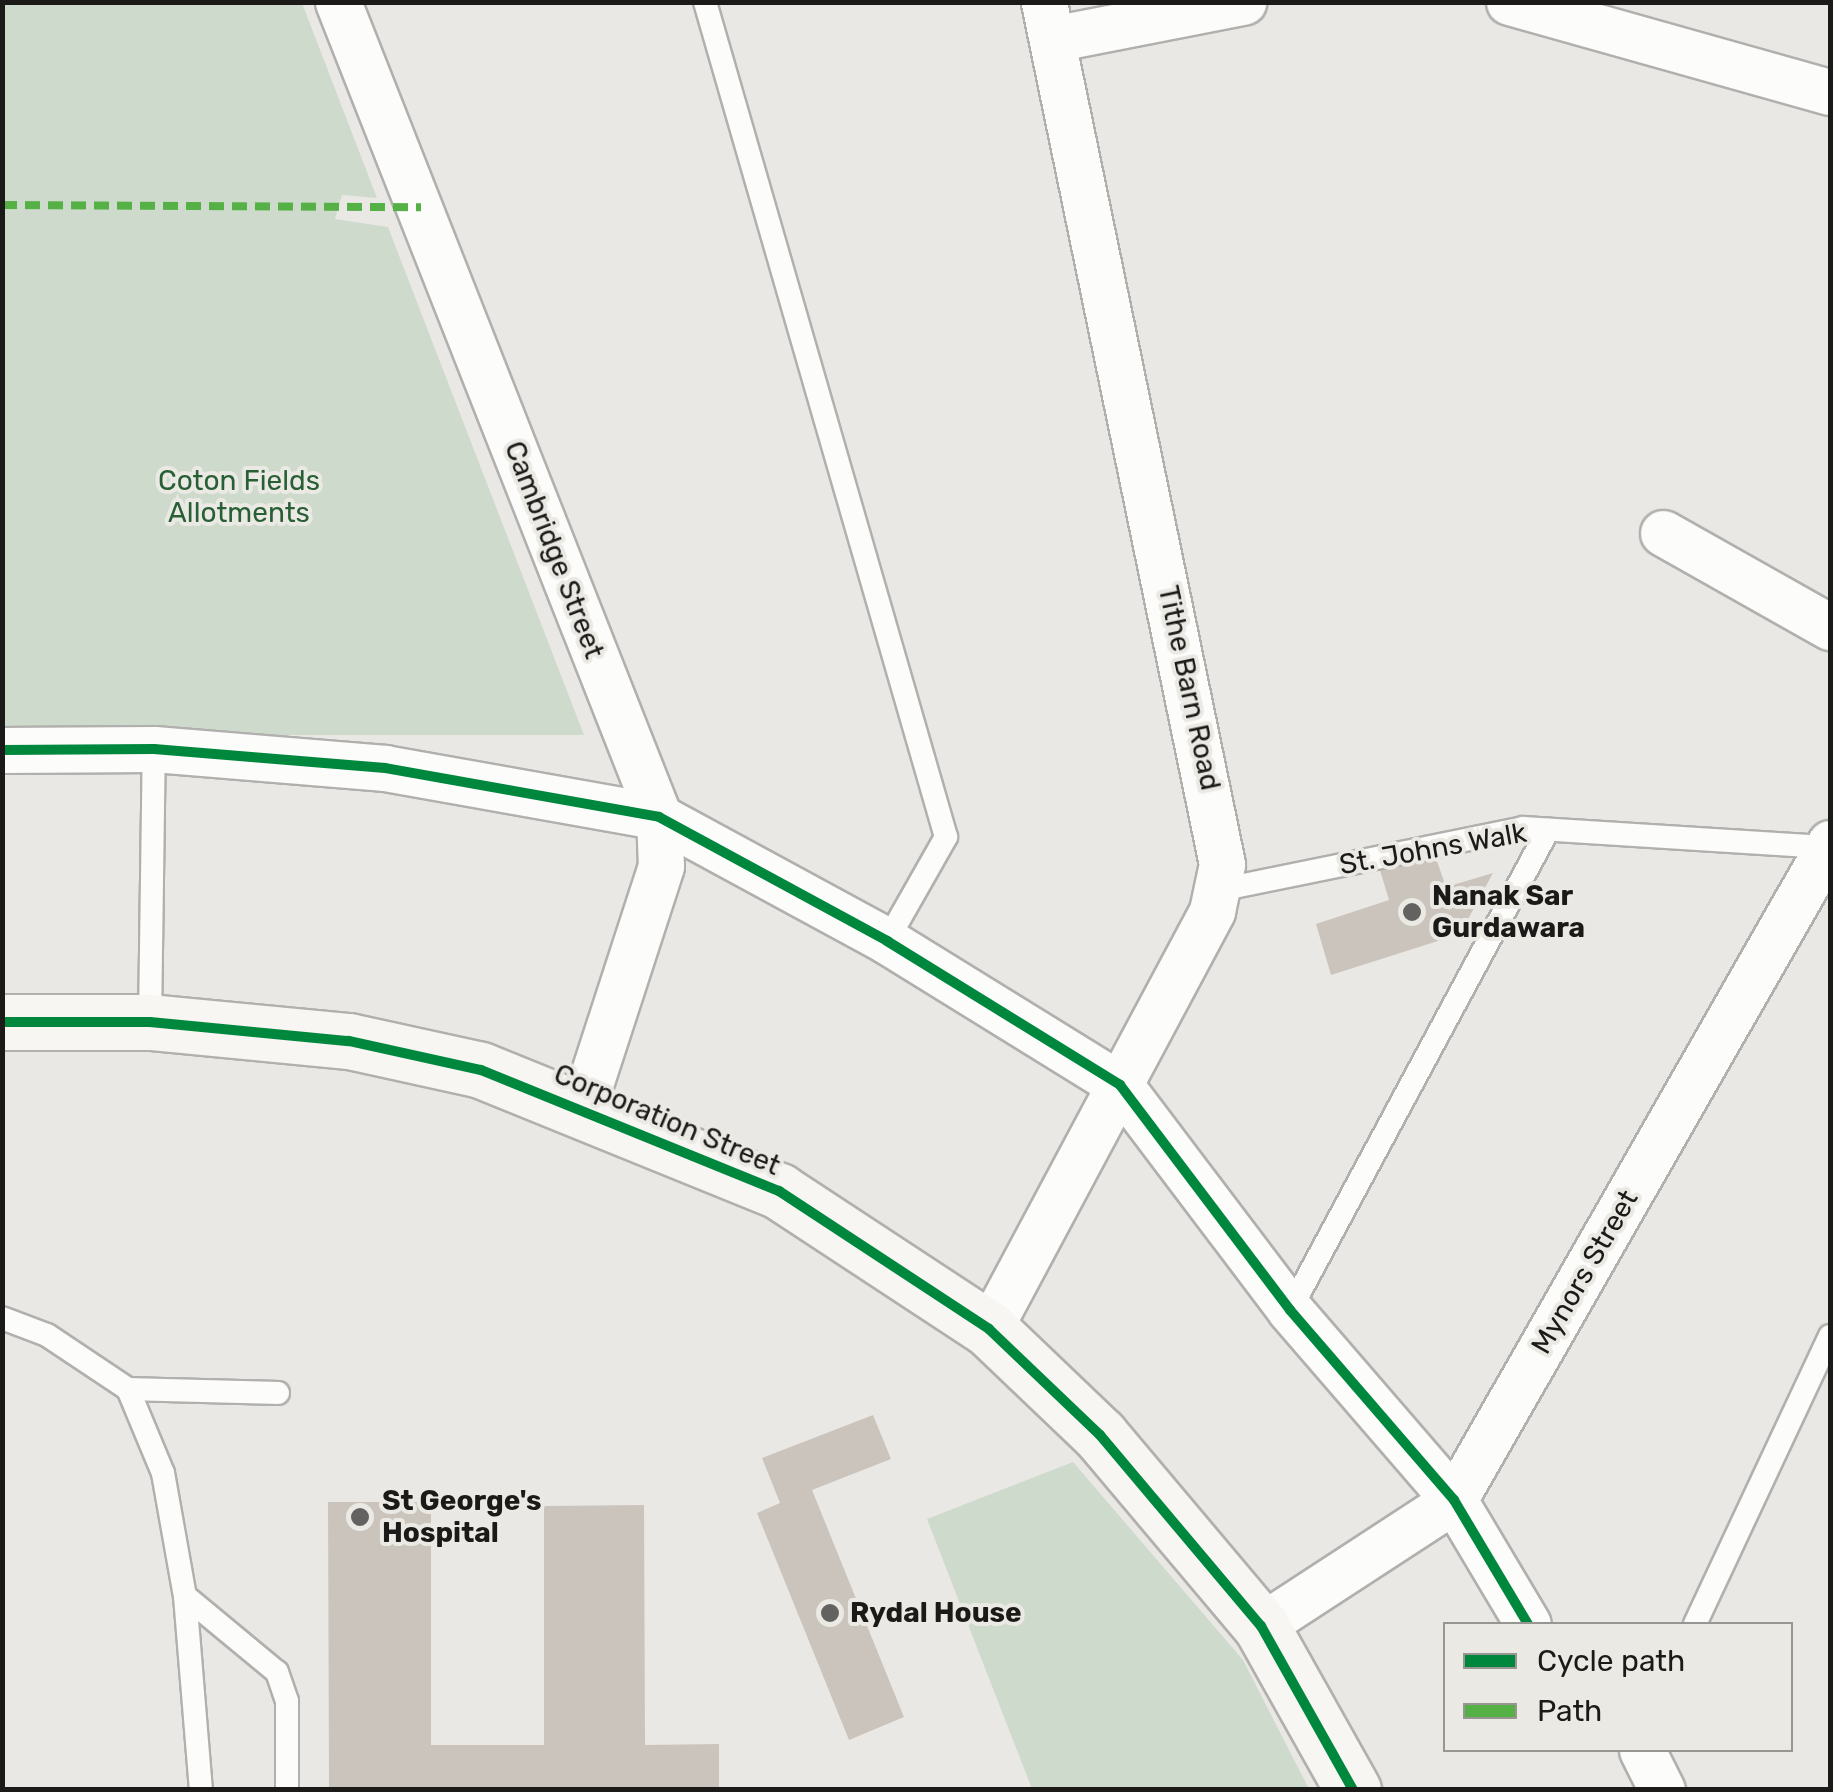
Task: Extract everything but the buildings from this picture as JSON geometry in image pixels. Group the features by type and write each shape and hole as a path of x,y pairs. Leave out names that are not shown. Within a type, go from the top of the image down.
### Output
{"street":[{"name":"Cambridge Street","path":"338,2 659,817 661,866 583,1106"},
{"path":"1048,21 1243,2"},
{"path":"1509,2 1830,92"},
{"name":"Tithe Barn Road","path":"989,1329 1219,890 1217,824 1048,21"},
{"path":"1663,533 1830,627"},
{"path":"2,750 154,749 384,768 659,817 887,940 1120,1084 1290,1310 1454,1500 1527,1622"},
{"name":"Mynors Street","path":"1261,1626 1454,1500 1830,845"},
{"name":"Corporation Street","path":"2,1022 150,1022 349,1041 481,1070 583,1106 779,1190 989,1329 1138,1474 1261,1626 1353,1790"},
{"path":"1643,1752 1662,1790"}],"lane":[{"path":"705,2 946,837 887,940"},
{"path":"150,1022 154,749"},
{"path":"1290,1310 1548,830"},
{"name":"St. Johns Walk","path":"1219,890 1548,830 1830,845"},
{"path":"2,1318 47,1335 128,1388 278,1393"},
{"path":"1697,1622 1830,1336"},
{"path":"128,1388 163,1474 184,1596 201,1790"},
{"path":"184,1596 276,1672 287,1702 287,1790"}],"green space":[{"name":"Coton Fields Allotments","path":"3,3 302,3 377,198 342,195 335,219 388,227 584,735 3,735"},
{"path":"1073,1462 1243,1660 1309,1789 1032,1789 927,1519"}],"marked path":[{"path":"2,205 421,207"}],"cycle path":[{"path":"2,750 154,749 385,768 659,817 887,941 1120,1085 1290,1310 1454,1500 1527,1622"},
{"path":"2,1022 150,1022 349,1041 481,1070 779,1191 989,1329 1100,1435 1261,1626 1353,1790"}],"place":[{"name":"Nanak Sar Gurdawara","path":"1412,912"},
{"name":"St George's Hospital","path":"360,1517"},
{"name":"Rydal House","path":"830,1613"}]}
